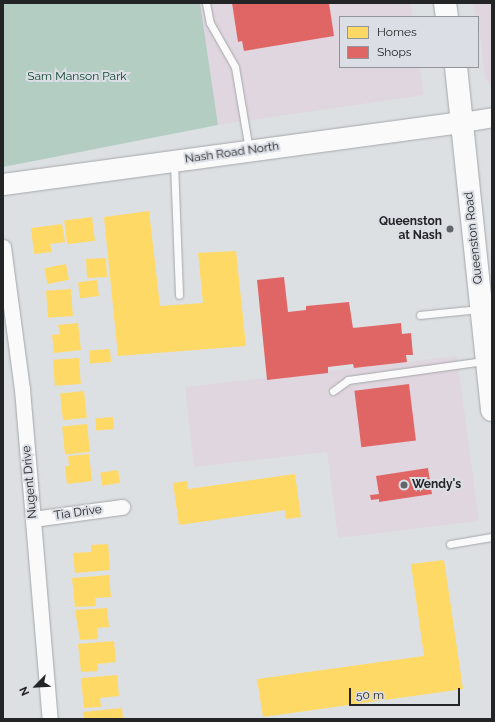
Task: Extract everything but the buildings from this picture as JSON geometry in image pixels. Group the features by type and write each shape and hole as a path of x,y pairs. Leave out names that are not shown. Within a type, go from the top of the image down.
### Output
{"main road":[{"path":"445,3 447,16"},
{"name":"Queenston Road","path":"456,68 481,308 489,361 492,410"},
{"name":"Nash Road North","path":"3,184 462,122"}],"street":[{"path":"462,122 492,118"},
{"name":"Nugent Drive","path":"3,247 22,389 50,719"},
{"name":"Tia Drive","path":"34,519 122,507"}],"lane":[{"path":"206,3 210,23 235,67 249,150"},
{"path":"173,160 179,295"},
{"path":"420,315 481,308"},
{"path":"333,391 348,380 489,361"},
{"path":"450,544 492,537"}],"shaded area":[{"path":"200,3 411,3 413,16 339,16 339,68 420,68 424,95 218,125"},
{"path":"473,3 492,3 492,88 485,78 479,16 476,16"},
{"path":"457,356 479,521 338,538 327,452 194,467 185,387"}],"green space":[{"name":"Sam Manson Park","path":"3,3 200,3 218,125 3,167"}],"place":[{"name":"Queenston at Nash","path":"450,229"},
{"name":"Wendy's","path":"404,485"}]}
